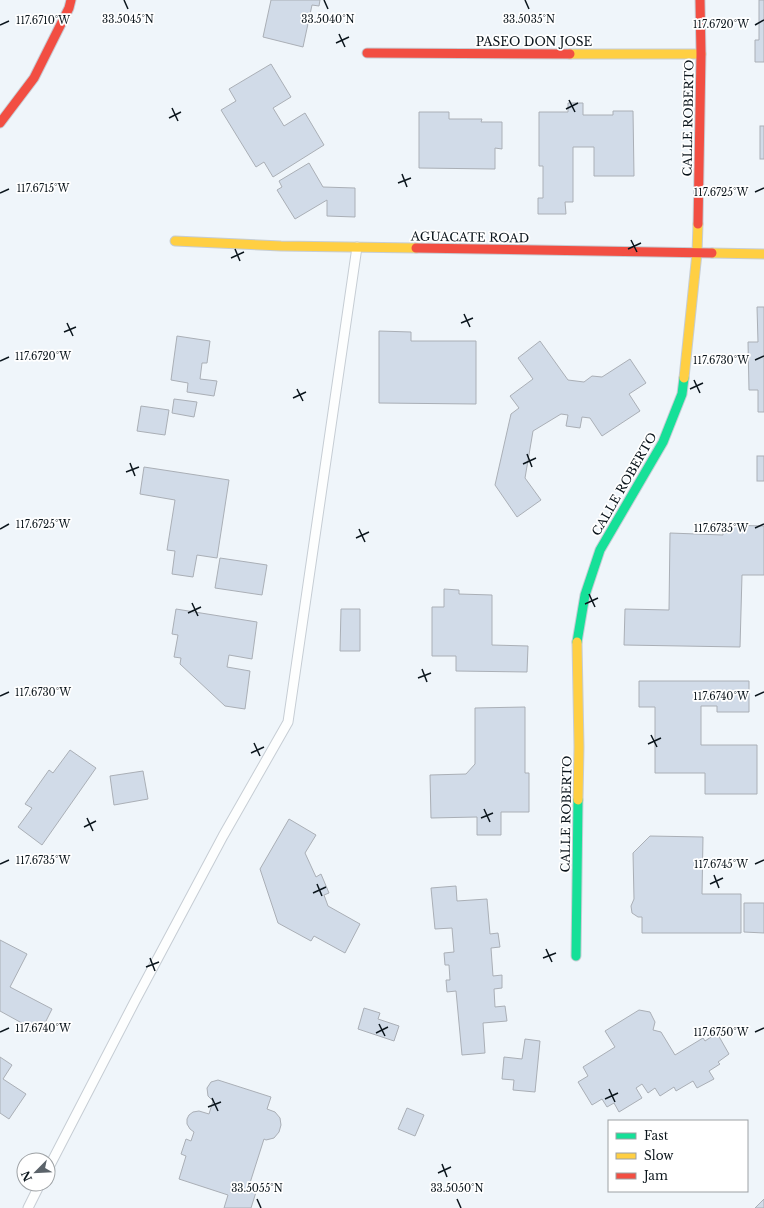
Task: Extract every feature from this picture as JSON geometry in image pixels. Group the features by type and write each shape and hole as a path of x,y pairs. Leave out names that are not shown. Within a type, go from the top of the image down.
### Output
{"street":[{"path":"0,122 34,78 69,8 71,0"},
{"name":"CALLE ROBERTO","path":"576,956 579,747 577,642 585,595 600,550 663,442 682,394 697,253 701,54 700,0"},
{"name":"PASEO DON JOSE","path":"367,53 701,54"},
{"name":"AGUACATE ROAD","path":"175,241 281,246 764,254"}],"lane":[{"path":"56,1153 138,994 223,836 288,722 357,247"},
{"path":"28,1208 36,1192"}],"building":[{"path":"271,0 320,0 319,6 312,5 303,47 263,37"},
{"path":"759,0 764,0 764,62 755,62 755,40 759,40"},
{"path":"271,64 291,97 273,108 284,126 305,113 324,145 273,177 264,162 256,167 221,110 236,101 229,89"},
{"path":"568,103 583,103 583,115 613,115 613,111 633,111 634,176 594,176 594,147 573,147 573,202 565,202 566,214 538,214 538,198 543,198 543,166 539,166 539,112 568,112"},
{"path":"419,112 449,112 449,119 482,119 481,122 502,122 502,149 495,148 495,169 419,168"},
{"path":"760,126 764,126 764,159 760,159"},
{"path":"309,163 323,187 355,188 355,217 327,216 327,200 295,219 277,190 282,187 279,181"},
{"path":"757,307 764,307 764,412 758,412 758,390 749,390 748,342 758,342"},
{"path":"379,331 411,332 411,341 476,341 476,404 379,403"},
{"path":"177,336 210,341 207,363 202,363 200,379 217,381 214,396 187,392 188,383 171,380"},
{"path":"540,341 568,380 584,382 592,376 602,377 630,359 646,383 629,394 640,411 602,436 590,418 582,417 580,428 566,426 568,415 561,414 533,431 525,478 541,500 517,517 495,485 511,414 519,408 510,396 533,379 518,358"},
{"path":"174,399 197,402 194,417 172,413"},
{"path":"141,406 169,410 165,435 137,431"},
{"path":"757,456 764,456 764,481 757,481"},
{"path":"144,467 229,480 217,558 197,555 193,577 172,574 175,551 167,550 175,500 140,494"},
{"path":"723,525 764,526 764,575 742,575 740,647 624,645 625,609 669,610 670,533 723,535"},
{"path":"220,558 267,565 262,595 215,588"},
{"path":"444,589 459,590 459,594 492,595 492,645 528,646 527,672 456,671 456,656 432,656 432,607 444,607"},
{"path":"176,609 257,622 252,659 229,655 227,667 250,671 245,709 225,706 180,664 181,658 174,657 178,635 172,634"},
{"path":"341,609 360,609 360,651 340,651"},
{"path":"639,681 749,681 749,712 717,712 717,706 701,706 701,745 757,745 757,794 705,794 705,773 655,773 655,707 639,707"},
{"path":"525,707 525,773 529,773 529,812 501,812 501,835 477,835 477,817 431,818 430,775 466,774 475,764 475,708"},
{"path":"70,750 96,768 42,845 18,827 32,808 25,804 49,770 53,773"},
{"path":"143,771 148,799 114,805 110,776"},
{"path":"289,819 316,835 305,853 316,877 321,874 329,893 324,895 328,906 360,924 345,953 314,936 311,941 278,923 260,869"},
{"path":"650,836 703,837 702,894 741,894 741,933 642,933 642,917 638,917 632,913 631,906 634,899 633,853"},
{"path":"456,886 457,901 487,899 490,934 498,933 500,947 491,948 493,976 502,975 502,988 494,989 495,1007 505,1006 507,1021 483,1023 485,1053 462,1055 456,991 447,992 446,980 450,980 449,965 445,965 444,953 454,952 452,928 435,929 431,888"},
{"path":"744,903 764,903 764,933 744,932"},
{"path":"0,940 27,954 10,987 52,1009 40,1033 0,1011"},
{"path":"364,1008 380,1013 378,1019 399,1026 394,1041 358,1029"},
{"path":"639,1010 650,1012 655,1022 653,1030 661,1032 675,1055 703,1038 705,1041 717,1033 729,1054 718,1062 720,1064 709,1071 714,1079 697,1088 693,1081 676,1091 674,1087 660,1096 655,1088 648,1093 642,1084 636,1088 642,1098 619,1112 614,1103 607,1107 602,1099 592,1105 578,1082 588,1076 583,1067 615,1047 605,1031"},
{"path":"525,1039 540,1041 535,1092 513,1090 514,1080 502,1079 504,1057 522,1059"},
{"path":"0,1057 12,1065 3,1079 26,1094 9,1119 0,1113"},
{"path":"218,1080 271,1097 267,1109 275,1112 280,1118 281,1125 279,1132 274,1138 264,1139 249,1186 257,1189 251,1208 224,1208 228,1195 179,1179 186,1156 181,1154 186,1139 191,1141 194,1132 187,1124 187,1119 193,1112 199,1111 209,1114 213,1101 208,1096 207,1088 211,1082"},
{"path":"407,1108 424,1115 415,1136 398,1129"},
{"path":"764,1199 764,1208 755,1208"}],"traffic: fast":[{"path":"577,642 585,595 600,550 663,442 682,394 684,378"},
{"path":"576,956 578,800"}],"traffic: slow":[{"path":"570,54 701,54"},
{"path":"684,378 697,253 698,224"},
{"path":"175,241 281,246 416,248"},
{"path":"712,253 764,254"},
{"path":"577,642 579,747 578,800"}],"traffic: jam":[{"path":"0,123 34,78 69,8 71,0"},
{"path":"698,224 701,54 700,0"},
{"path":"367,53 570,54"},
{"path":"416,248 712,253"}]}
